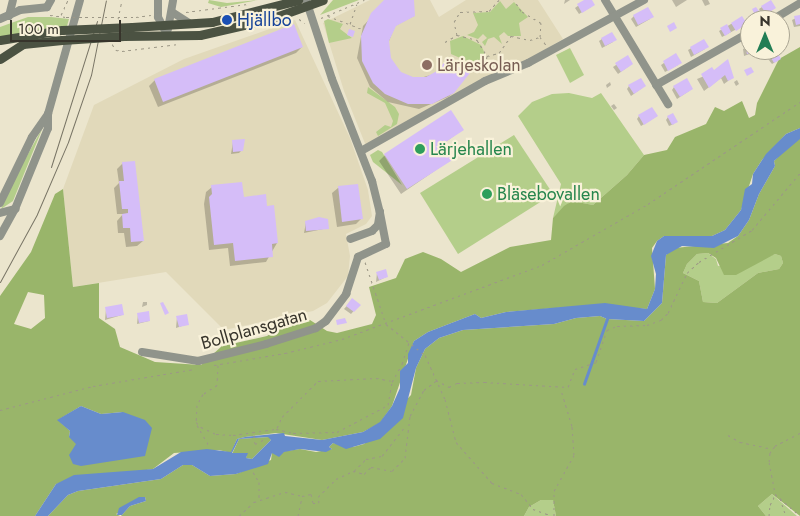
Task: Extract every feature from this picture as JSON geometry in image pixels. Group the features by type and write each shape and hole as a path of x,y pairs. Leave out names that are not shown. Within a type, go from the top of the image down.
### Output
{"main road":[{"path":"0,40 62,30 165,26 227,20 298,0"},
{"path":"0,59 23,44 124,36 167,36 215,32 307,3 323,0"}],"street":[{"path":"9,16 12,0"},
{"path":"0,19 30,4 47,7 51,0"},
{"path":"0,236 15,209 48,128 48,114 80,0"},
{"path":"165,26 172,12 173,0"},
{"path":"605,0 668,104"},
{"path":"361,151 485,81 553,50 644,0"},
{"path":"157,1 158,15 165,26 167,36"},
{"path":"307,3 332,79 361,151 380,212 386,244 363,254"},
{"path":"788,10 800,3"},
{"path":"172,12 189,24"},
{"path":"148,26 158,15"},
{"path":"656,85 740,38"},
{"path":"0,203 12,175 39,124 48,114"},
{"path":"0,187 12,175"},
{"path":"0,213 15,209"},
{"path":"350,239 372,231 378,224 380,212"},
{"name":"Bollplansgatan","path":"142,352 198,361 266,344 316,328 326,321 346,294 356,261 363,254"}],"path":[{"path":"61,16 68,0"},
{"path":"323,18 364,0"},
{"path":"457,35 454,22 460,12 489,11 499,0"},
{"path":"514,0 521,11 541,23 540,37 553,50"},
{"path":"172,12 252,3"},
{"path":"350,24 357,4"},
{"path":"43,14 66,17 136,18 158,15"},
{"path":"328,16 362,29"},
{"path":"445,42 457,35 477,40 487,56 485,81"},
{"path":"487,56 499,53 512,36 530,40 540,37"},
{"path":"210,366 318,346 386,324 542,265 600,234 800,102"},
{"path":"436,380 449,386 457,383 484,382 561,388 568,386 575,370 593,363 607,330 617,326 647,325 661,320 668,313 687,273 699,262 752,230 800,173"},
{"path":"363,254 386,324 426,355 456,442 474,466 492,483 521,494 537,510 553,516 554,491 574,455 572,426 561,388"},
{"path":"276,429 293,433 337,432 388,406 392,382 402,364 409,341"},
{"path":"209,446 196,422 197,405 203,394 217,385 218,365"},
{"path":"0,410 93,386 196,368"},
{"path":"196,422 216,434 267,433 276,429 282,423 282,417 318,381 376,378 392,382"},
{"path":"239,516 259,500 285,492 302,496 311,494 313,503 319,503 318,497 336,479 353,471 366,459 382,456 407,424 424,390 436,380"},
{"path":"353,471 364,474 371,467 392,471 405,458 407,424"},
{"path":"769,516 770,505 775,494 769,462 773,449 800,433"},
{"path":"254,434 255,444 268,438"},
{"path":"728,435 740,442 773,449"},
{"path":"254,472 259,482 259,500"},
{"path":"775,494 800,516"},
{"path":"298,516 302,496"},
{"path":"780,497 786,516"},
{"path":"536,516 537,510"}],"shaded area":[{"name":"Lärjeskolan","path":"370,0 430,0 439,17 466,0 538,0 563,39 444,109 403,123 366,146 344,91 323,23"},
{"path":"295,20 350,138 368,190 372,216 366,224 346,234 350,256 348,276 327,303 313,311 224,330 166,272 73,287 63,189 94,105 184,59"}],"green space":[{"path":"209,0 227,3 258,0 221,7 208,3"},
{"path":"333,0 359,0 320,15"},
{"path":"500,1 506,9 514,2 528,17 519,23 521,36 508,36 504,32 499,36 502,44 494,37 488,39 485,46 482,42 487,38 483,34 478,39 467,35 474,32 478,25 473,13 490,12"},
{"path":"28,17 69,19 67,26 0,38 0,27"},
{"path":"328,19 343,24 340,29 352,38 329,43 324,21"},
{"path":"463,36 481,45 485,58 480,58 479,63 484,64 483,68 451,54 450,41"},
{"path":"800,47 800,128 786,134 762,160 753,174 741,210 725,230 712,236 664,236 657,241 652,248 655,289 647,309 595,305 506,312 481,318 475,314 428,332 414,341 392,406 380,423 363,432 322,440 276,433 237,439 231,453 219,450 174,453 153,469 56,484 35,516 0,516 0,296 31,252 55,194 63,189 73,287 99,283 99,318 115,329 120,347 155,362 201,365 222,346 267,336 287,323 310,320 327,331 337,333 372,324 376,315 369,287 396,278 405,259 423,252 441,259 461,272 510,247 551,240 553,218 564,206 572,201 593,205 627,175 644,155 667,150 675,137 706,124 715,107 724,111 742,101 749,118 755,115 757,103 778,60 790,60 790,53","holes":["28,292 44,295 45,318 31,329 14,324","81,406 101,414 123,412 69,437 70,431 58,420"]},
{"path":"570,48 584,75 570,83 556,55"},
{"path":"368,87 395,107 399,114 397,124 378,136 376,132 385,125 391,127 393,121 385,103 367,93"},
{"path":"569,93 592,98 601,93 644,155 627,175 593,205 571,201 553,218 561,184 518,116 532,102 552,94"},
{"path":"43,127 13,201 1,209 18,172"},
{"name":"Bläsebovallen","path":"514,135 553,194 458,254 420,193"},
{"path":"797,139 800,139 800,516 772,494 758,506 766,516 556,516 553,500 541,500 529,507 524,516 121,516 130,506 146,501 145,497 116,514 120,516 48,516 68,495 78,491 161,479 183,465 192,465 210,476 236,474 271,460 272,453 300,449 316,452 332,449 329,447 333,443 353,447 364,444 411,395 416,368 425,349 439,338 463,330 554,324 576,318 600,316 607,319 644,321 662,303 666,255 674,248 728,243 738,236 749,220 759,194 775,166 774,161","holes":["708,253 716,258 724,275 736,275 775,254 781,256 783,263 779,269 758,273 717,303 703,302 699,281 683,273 687,264 697,254"]},
{"path":"378,150 382,152 402,185 373,162 370,155"},
{"path":"708,253 716,259 718,266 762,259 775,254 781,256 783,263 779,269 758,273 717,303 703,302 699,281 683,273 687,264 697,254"},
{"path":"269,437 271,440 252,459 246,458 247,454 232,454 239,439"},
{"path":"772,494 797,516 766,516 758,506"},
{"path":"541,500 553,500 556,516 524,516 529,507"}],"water":[{"path":"800,128 800,139 774,161 775,166 759,194 749,220 738,236 714,248 682,246 666,255 662,303 644,321 607,319 600,316 576,318 554,324 463,330 439,338 425,349 416,368 403,418 380,439 346,449 333,443 329,447 332,449 326,452 300,449 284,452 279,457 272,453 268,464 236,474 210,476 192,465 183,465 161,479 78,491 68,495 48,516 35,516 56,484 74,475 153,469 181,452 207,449 231,452 237,439 245,437 284,433 285,436 322,440 363,432 380,422 392,406 400,388 400,371 408,363 408,354 414,341 428,332 475,314 481,318 506,312 605,303 647,309 655,289 656,274 651,256 657,241 664,236 712,236 725,230 741,210 745,189 752,184 753,174 766,154 786,134","holes":["268,437 271,440 252,459 246,458 248,453 232,453 239,439"]},
{"path":"81,406 101,414 123,412 145,420 152,428 145,456 81,466 73,464 69,455 76,444 69,437 70,431 57,420"},
{"path":"139,497 145,497 146,501 130,506 122,515 117,515 119,508"}],"building":[{"path":"384,0 414,0 415,16 396,26 389,41 391,58 401,72 413,77 426,77 437,71 448,58 474,68 454,93 432,104 408,104 385,94 373,83 362,61 361,36 371,13"},
{"path":"584,0 592,0 595,5 582,13 577,4"},
{"path":"771,0 776,8 764,10 761,6"},
{"path":"648,7 654,17 638,25 633,15"},
{"path":"800,15 800,24 796,25 794,16"},
{"path":"740,17 740,28 736,31 731,23"},
{"path":"674,22 677,28 670,32 667,26"},
{"path":"294,24 303,47 163,102 154,79"},
{"path":"727,24 731,32 725,36 720,28"},
{"path":"349,29 355,31 353,37 347,35"},
{"path":"612,32 617,40 605,46 601,38"},
{"path":"704,39 709,47 694,55 690,47"},
{"path":"676,53 682,63 668,71 663,61"},
{"path":"628,55 633,64 621,72 615,63"},
{"path":"728,59 734,78 728,81 725,75 709,88 701,74 712,67 714,70"},
{"path":"751,67 754,72 747,76 744,70"},
{"path":"641,78 646,86 634,94 628,85"},
{"path":"687,78 693,89 680,97 673,86"},
{"path":"652,107 658,116 644,125 638,115"},
{"name":"Lärjehallen","path":"451,110 464,130 444,143 454,159 407,189 384,154"},
{"path":"673,113 678,122 672,125 667,116"},
{"path":"245,139 243,151 233,152 232,140"},
{"path":"135,161 144,241 131,242 130,228 123,228 122,214 128,213 128,209 122,209 119,181 124,181 122,162"},
{"path":"242,182 244,197 266,194 267,206 274,205 278,243 272,244 273,257 235,261 233,243 214,245 209,197 212,194 211,185"},
{"path":"358,184 363,219 342,222 338,186"},
{"path":"319,217 328,219 329,229 306,231 305,221"},
{"path":"386,269 388,277 379,280 376,272"},
{"path":"352,298 361,305 354,312 346,306"},
{"path":"163,302 169,313 165,315 160,303"},
{"path":"122,304 124,315 107,318 105,307"},
{"path":"149,311 150,321 139,323 137,313"},
{"path":"187,314 189,325 179,327 176,316"},
{"path":"345,318 347,323 337,325 336,320"}],"waterway":[{"path":"584,384 607,319"}],"tram line":[{"path":"0,282 37,214 68,142 91,75 106,0"},
{"path":"51,167 97,21"}],"place":[{"name":"Hjällbo","path":"227,20"},
{"name":"Lärjeskolan","path":"427,65"},
{"name":"Lärjehallen","path":"420,149"},
{"name":"Bläsebovallen","path":"487,194"}]}
